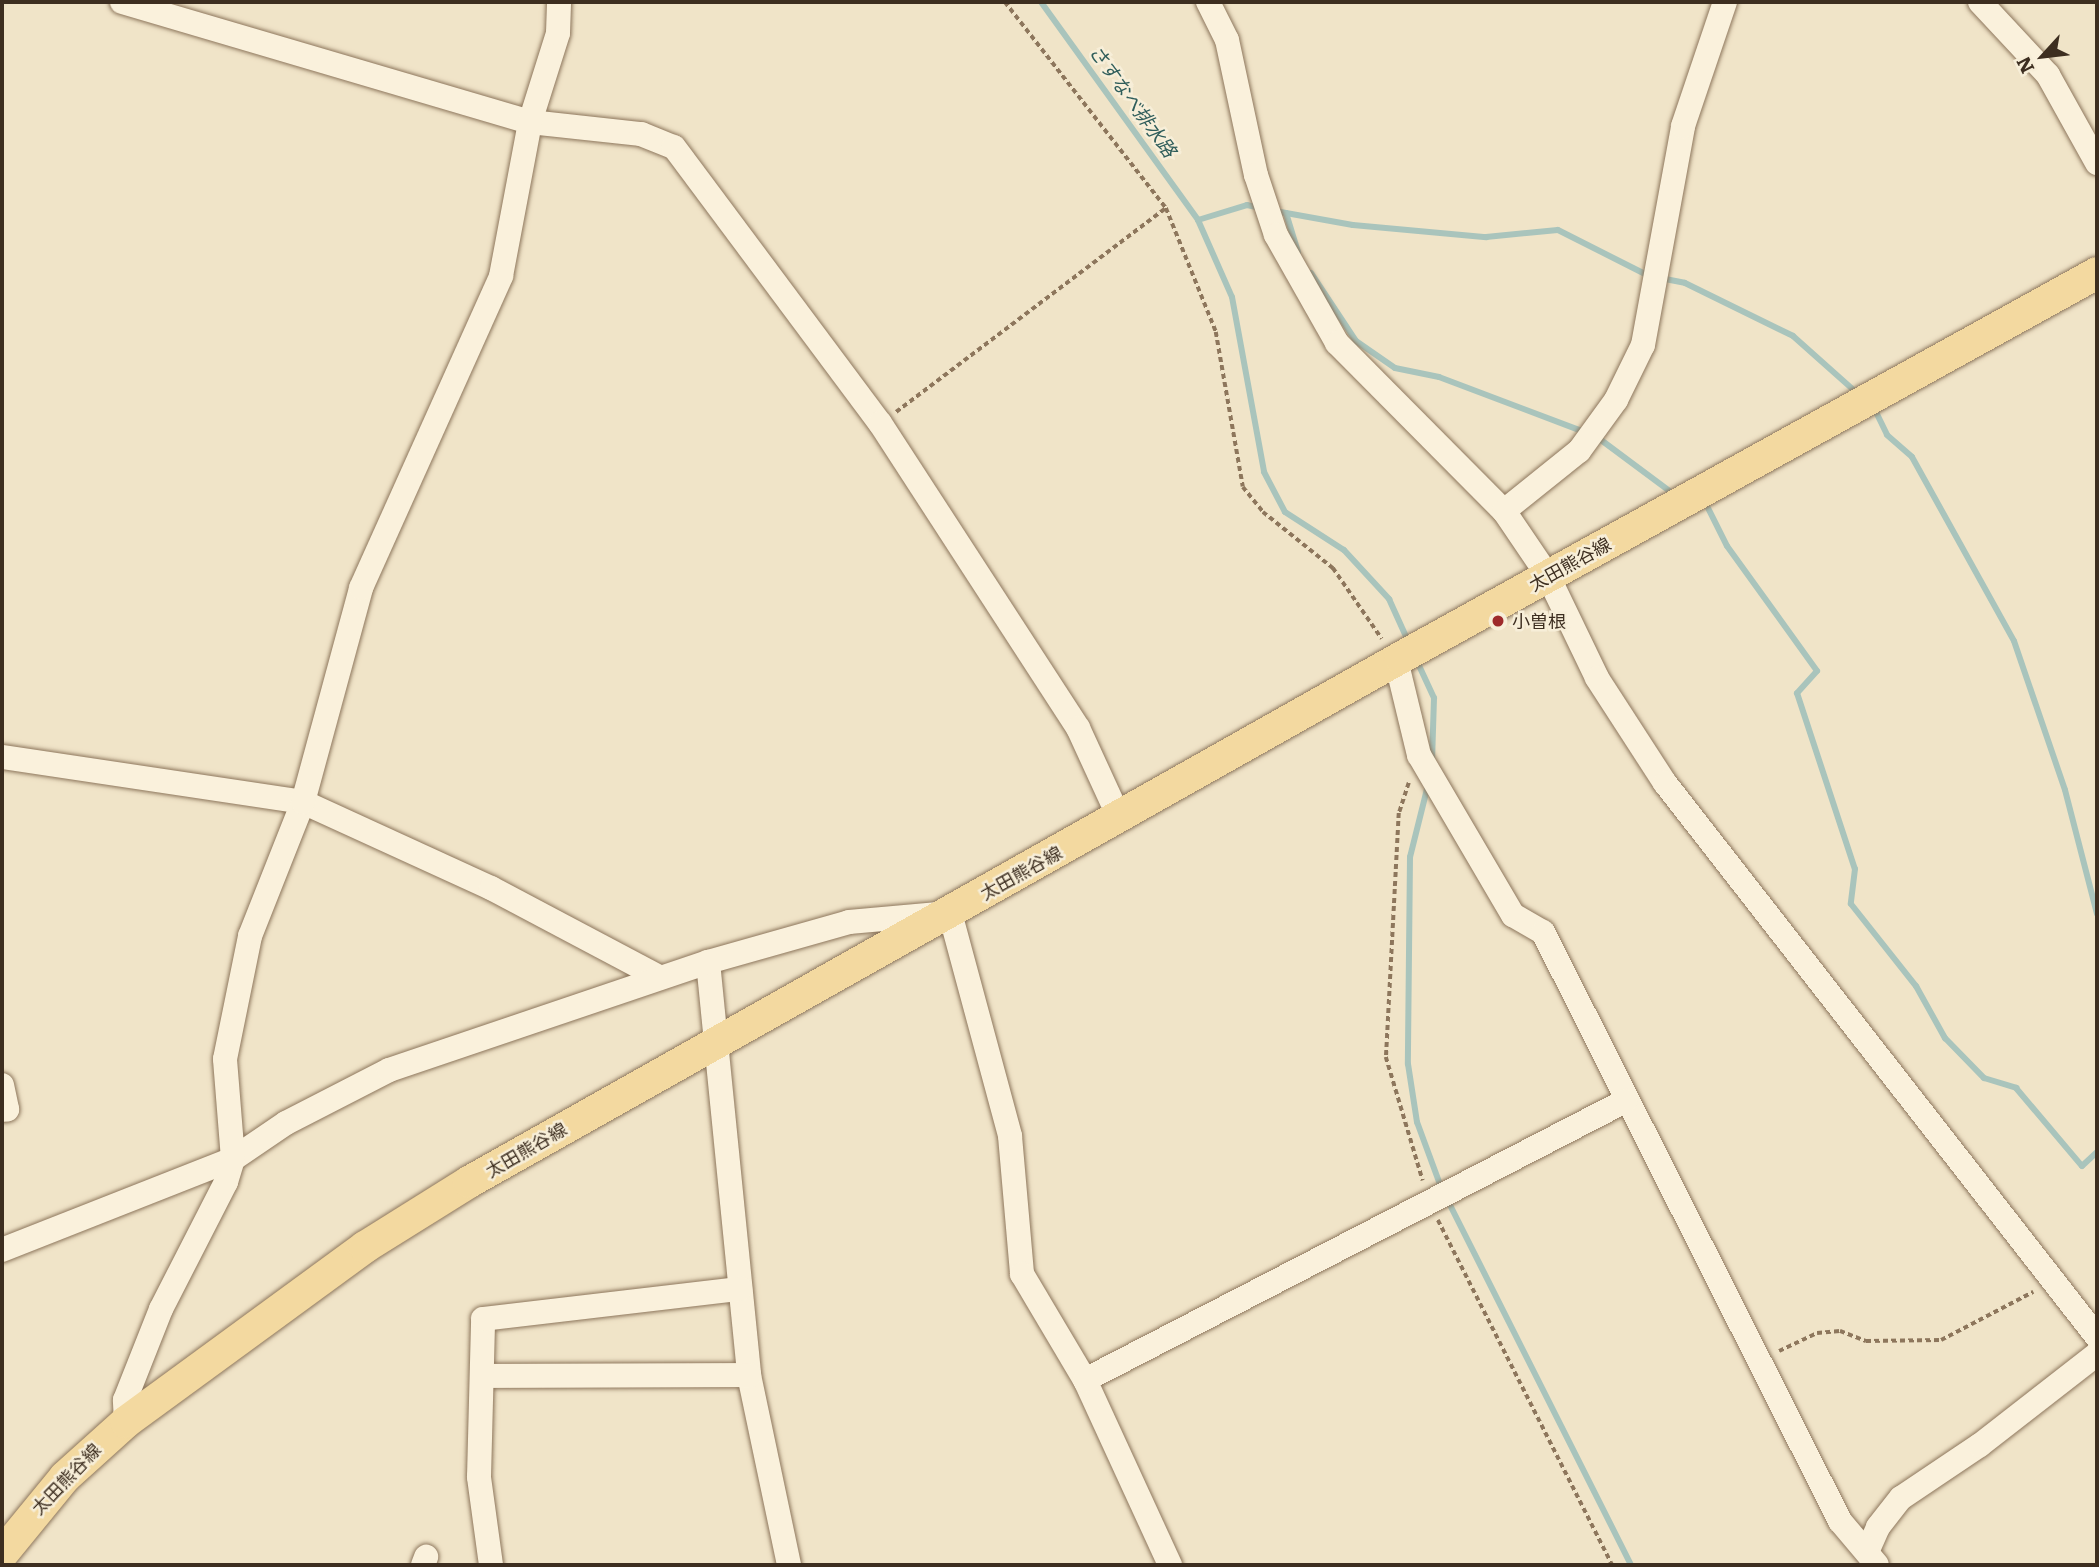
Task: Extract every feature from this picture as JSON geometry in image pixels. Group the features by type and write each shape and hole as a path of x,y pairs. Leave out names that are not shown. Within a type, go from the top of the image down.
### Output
{"main road":[{"name":"太田熊谷線","path":"2,1553 65,1478 126,1422 365,1247 714,1042 950,913 1407,654 2097,273"}],"street":[{"path":"122,2 530,122 641,134 674,147 880,424 1079,728 1119,817"},
{"path":"126,1422 125,1400 161,1308 226,1182 233,1160 225,1059 250,936 303,802 361,588 501,276 530,122 558,33 559,2"},
{"path":"1208,2 1227,40 1272,224 1298,281 1337,343 1504,511 1548,576 1597,678 1665,783 2097,1337"},
{"path":"1504,511 1583,446 1616,400 1643,345 1684,126 1725,2"},
{"path":"1980,2 2048,75 2097,163"},
{"path":"1407,654 1419,755 1513,915 1543,932 1625,1101 1840,1521 1872,1559"},
{"path":"2,757 303,802 491,888 657,976"},
{"path":"3,1245 233,1160 286,1123 389,1070 657,976 849,922 950,913 1010,1136 1022,1274 1085,1380 1170,1565"},
{"path":"708,962 749,1375 789,1565"},
{"path":"2,1085 7,1109 2,1110"},
{"path":"1085,1380 1625,1101"},
{"path":"491,1565 479,1477 483,1319 740,1289"},
{"path":"1872,1559 1878,1528 1901,1498 1980,1445 2097,1354"},
{"path":"482,1376 749,1375"}],"path":[{"path":"1005,2 1166,208 1216,332 1243,486 1263,512 1333,568 1407,654"},
{"path":"880,424 1166,208"},
{"path":"1758,1361 1829,1332 1840,1331 1866,1341 1941,1340 2053,1280"}],"waterway":[{"name":"さすなべ排水路","path":"1041,2 1198,220 1232,297 1264,472 1285,512 1344,550 1389,599 1409,643"},
{"path":"1198,220 1247,205 1260,208"},
{"path":"1275,211 1353,225 1486,237 1558,230 1649,276"},
{"path":"1286,213 1298,252"},
{"path":"1311,273 1356,341 1395,368 1439,377 1587,433"},
{"path":"1660,278 1685,283 1793,336 1858,394"},
{"path":"1876,412 1887,435 1912,457 2014,641 2065,790 2097,914"},
{"path":"1597,437 1668,490"},
{"path":"1708,508 1727,546 1817,671 1797,693 1855,869 1851,904 1916,986 1945,1038 1984,1078 2016,1088 2082,1166 2097,1152"},
{"path":"1416,659 1434,698 1432,760"},
{"path":"1428,785 1410,857 1408,1064 1417,1122 1442,1190"},
{"path":"1447,1199 1631,1565"}],"place":[{"name":"小曽根","path":"1498,621"}]}
